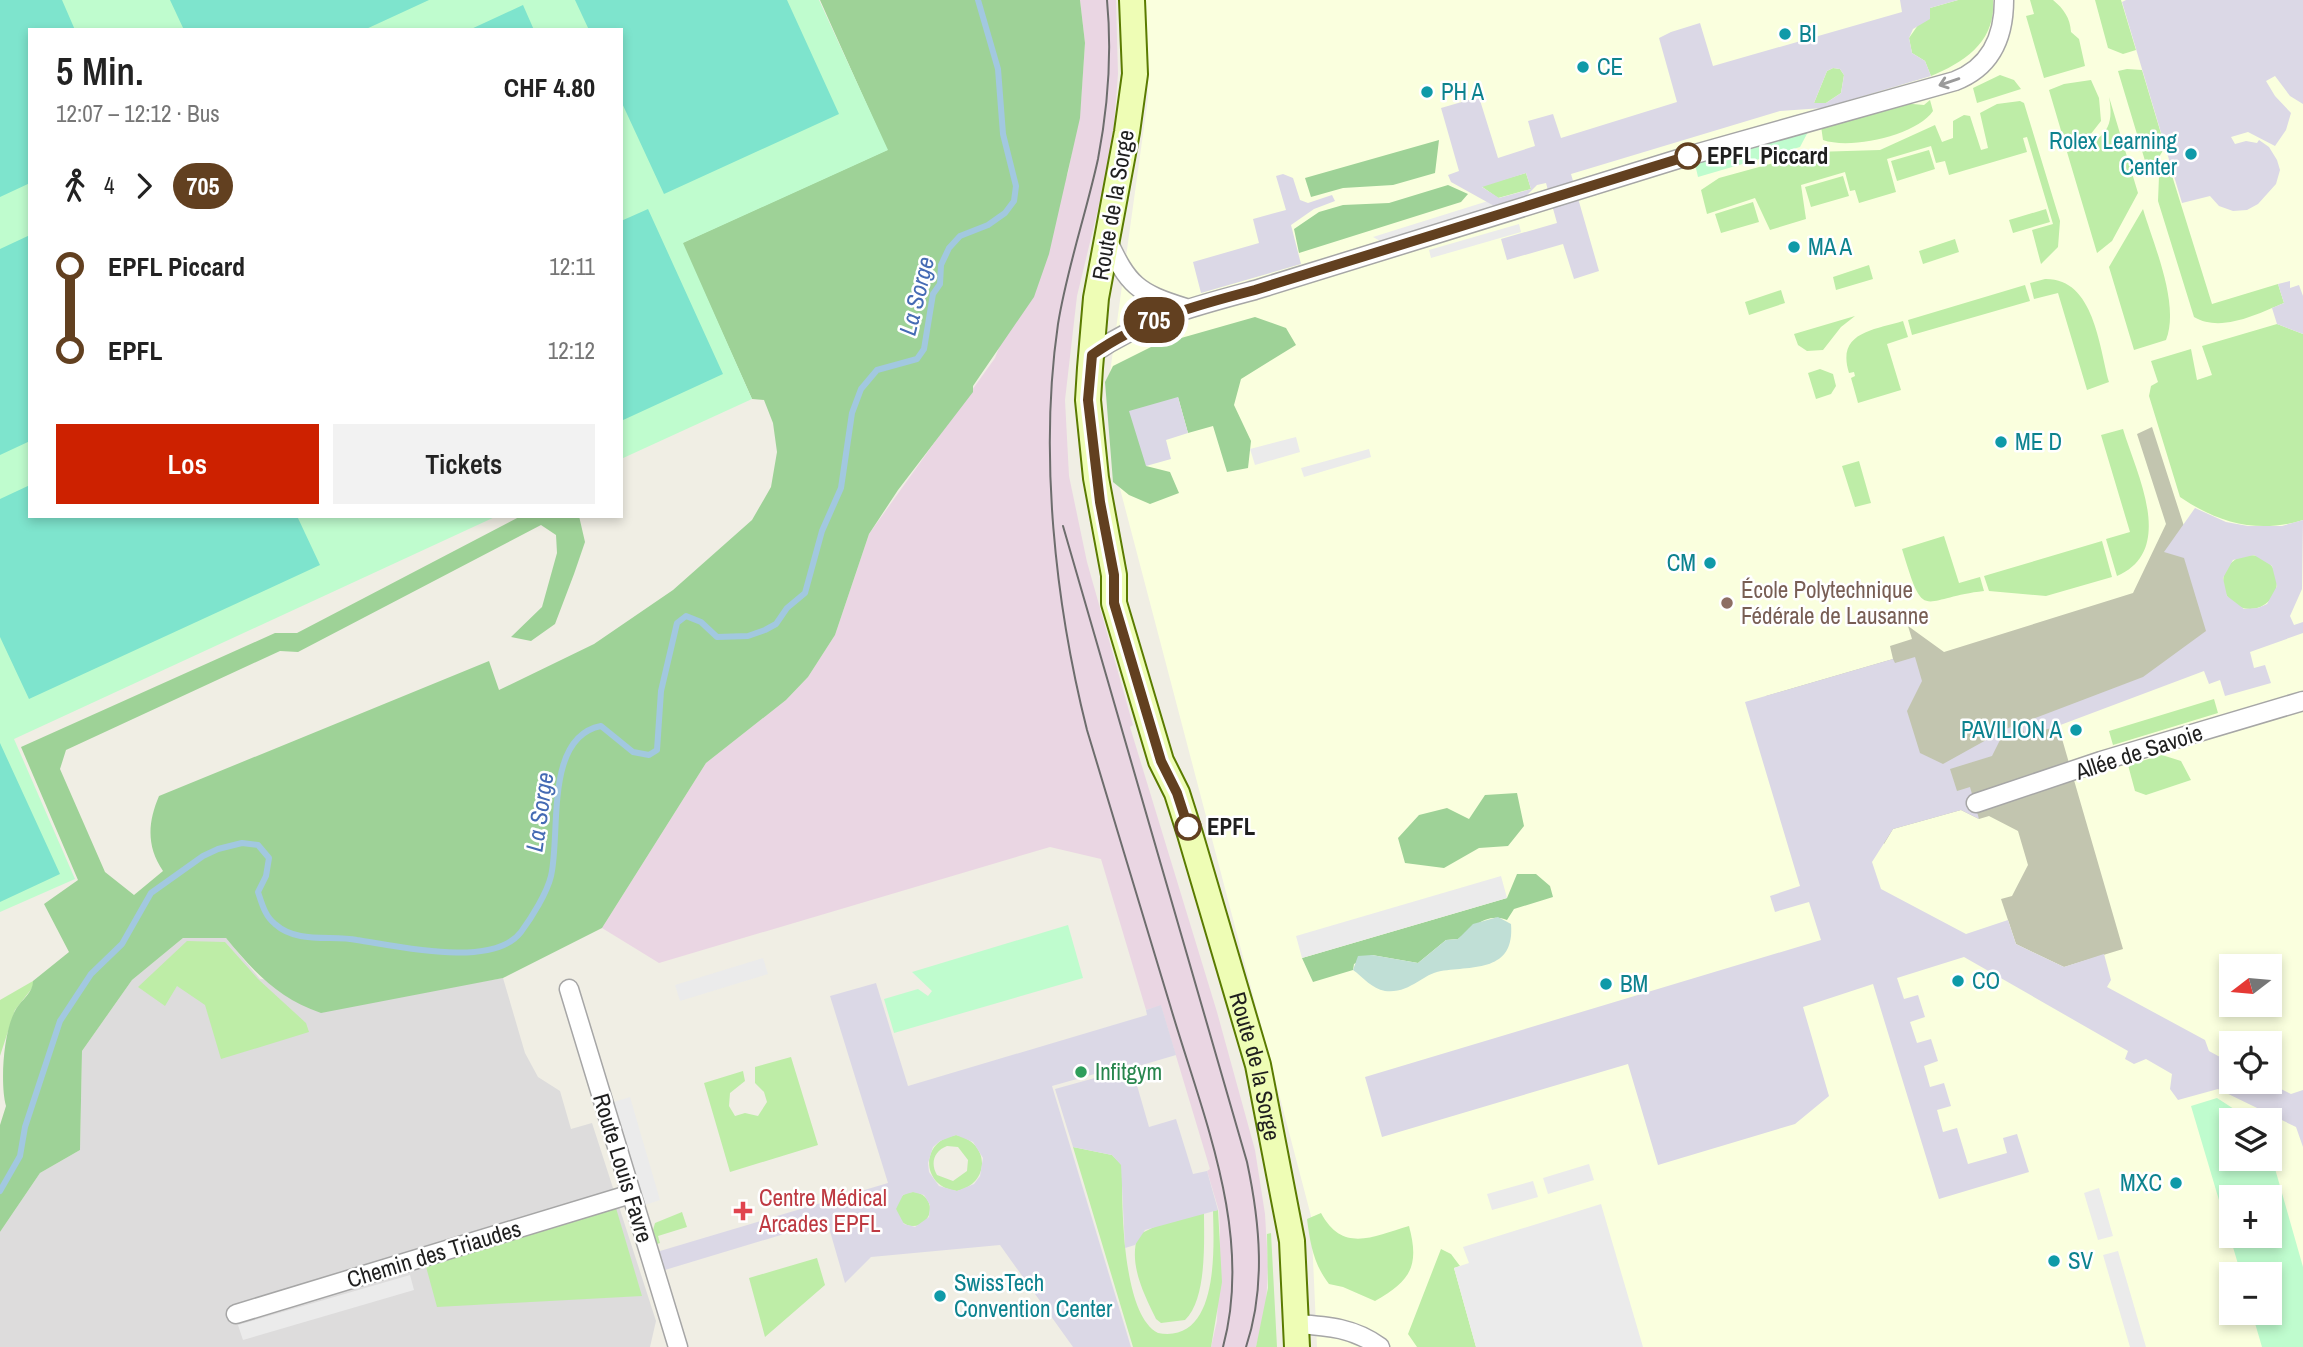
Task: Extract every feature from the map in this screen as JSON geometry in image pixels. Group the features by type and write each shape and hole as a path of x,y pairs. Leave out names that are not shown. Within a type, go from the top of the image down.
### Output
{"street":[{"name":"Route de la Sorge","path":"1132,0 1135,74 1096,298 1088,400 1100,502 1114,575 1132,605 1160,698 1176,754 1177,793 1260,1077 1292,1241 1297,1336"},
{"path":"1092,355 1124,332 1186,308 1255,290 1688,156 1943,85 1975,71 1991,54 1998,39 2004,0"},
{"path":"1107,239 1131,283 1158,299 1186,308"},
{"name":"Allée de Savoie","path":"1976,803 2101,761 2303,701"},
{"name":"Route Louis Favre","path":"569,989 678,1347"},
{"name":"Chemin des Triaudes","path":"236,1314 631,1194"},
{"path":"1297,1336 1334,1326 1361,1335 1380,1347"}],"shaded area":[{"path":"0,0 62,0 74,28 28,28 28,184 0,197"},
{"path":"170,0 429,0 368,28 183,28"},
{"path":"575,0 787,0 839,114 664,194 623,105 623,28 588,28"},
{"path":"1080,0 1116,0 1118,74 1106,176 1077,296 1065,400 1069,476 1087,562 1133,725 1130,727 1217,1012 1255,1150 1265,1214 1268,1266 1266,1306 1256,1347 1211,1347 1217,1321 1220,1233 1219,1211 1207,1171 1210,1169 1161,1006 1146,1010 1101,859 1050,847 659,963 602,928 706,763 786,700 808,677 835,635 869,534 995,358 1068,173 1081,101 1085,43"},
{"name":"École Polytechnique Fédérale de Lausanne","path":"1146,0 2303,0 2303,1347 1317,1347 1311,1216 1118,481 1108,387 1148,98"},
{"path":"1900,0 1958,0 1930,8 1930,19 1913,29 1909,38 1912,53 1925,61 1931,76 1823,108 1780,111 1571,174 1599,271 1574,279 1563,244 1507,260 1501,239 1557,223 1546,183 1537,185 1516,206 1507,203 1496,207 1451,182 1448,175 1459,171 1441,108 1479,97 1498,158 1535,146 1528,121 1553,114 1561,138 1677,102 1659,38 1671,32 1700,23 1713,66 1902,12","holes":["1840,69 1844,75 1841,93 1826,103 1814,103 1827,71","1526,173 1531,189 1499,198 1482,187"]},
{"name":"Rolex Learning Center","path":"2303,0 2303,104 2290,96 2275,76 2266,81 2275,96 2291,113 2286,130 2275,146 2248,132 2231,137 2235,144 2246,141 2257,143 2259,140 2269,147 2277,160 2280,170 2276,184 2258,204 2247,210 2233,211 2219,206 2210,196 2182,203 2122,2"},
{"path":"523,5 533,28 473,28"},
{"path":"1283,174 1293,178 1300,200 1308,203 1332,195 1335,201 1314,209 1291,225 1301,264 1201,293 1193,262 1259,243 1253,219 1286,210 1276,176"},
{"path":"1488,201 1504,211 1389,246 1373,237"},
{"path":"648,209 723,374 623,420 623,220"},
{"path":"1519,224 1521,232 1431,258 1429,250"},
{"path":"28,236 28,442 0,455 0,249"},
{"path":"2290,281 2290,288 2299,285 2303,296 2303,334 2277,324 2272,308 2284,303 2278,284"},
{"path":"1178,397 1188,433 1166,440 1171,459 1146,466 1129,411"},
{"path":"2152,427 2224,650 2204,669 2058,725 2123,949 2064,967 2016,944 2001,899 2012,896 2028,865 2018,831 1989,816 1979,819 1961,810 1893,829 1884,844 1766,696 1893,659 1890,646 1912,639 1908,626 1944,652 2133,593 2166,524 2137,434"},
{"path":"1296,437 1300,452 1255,465 1250,449"},
{"path":"1369,449 1371,457 1304,477 1301,468"},
{"path":"28,486 28,518 298,518 320,565 29,699 0,637 0,499"},
{"path":"2195,508 2226,522 2248,526 2282,526 2303,520 2302,589 2290,616 2294,625 2303,622 2303,633 2250,652 2254,668 2265,665 2271,683 2225,696 2220,680 2209,684 2204,671 2055,727 2025,735 2023,730 2002,736 1992,756 1950,769 1957,791 1970,787 1979,819 1961,810 1893,829 1872,862 1881,889 1966,934 2008,920 2016,944 2064,967 2104,954 2111,980 2107,987 2205,1040 2209,1051 2219,1056 2219,1089 2178,1100 2170,1089 2172,1074 2146,1059 2134,1064 2125,1059 2128,1051 1964,957 1897,978 1904,999 1918,995 1925,1017 1910,1022 1917,1043 1931,1039 1938,1061 1924,1066 1930,1087 1944,1083 1951,1106 1937,1110 1943,1132 1957,1128 1968,1164 2007,1153 2003,1138 2017,1134 2029,1172 1939,1199 1873,984 1803,1007 1829,1096 1795,1124 1658,1165 1628,1064 1382,1137 1365,1077 1821,940 1809,902 1775,912 1770,896 1800,886 1745,702 1893,659 1895,663 1915,657 1922,681 1907,711 1920,753 1943,764 2006,729 2143,677 2206,631 2184,558 2164,552","holes":["2254,555 2272,566 2277,586 2267,604 2244,609 2227,596 2223,578 2233,560"]},
{"path":"0,743 60,874 0,902"},
{"path":"1501,876 1507,898 1302,958 1296,936"},
{"path":"1498,917 1511,924 1510,940 1506,951 1490,964 1441,971 1402,990 1394,991 1376,988 1353,970 1358,956 1372,955 1418,963 1446,940 1458,939 1473,924"},
{"path":"183,938 226,938 260,979 425,991 503,978 525,1053 538,1077 560,1091 571,1129 592,1123 656,1321 650,1347 0,1347 0,1232 40,1173 80,1150 82,1051 132,980"},
{"path":"763,958 768,974 680,1001 675,985"},
{"path":"876,983 908,1086 1147,1015 1146,1010 1161,1005 1176,1055 1132,1068 1149,1127 1176,1119 1193,1174 1207,1171 1218,1210 1145,1230 1135,1245 1125,1248 1121,1165 1112,1155 1073,1147 1055,1089 1131,1068 1130,1064 1052,1086 1131,1347 1073,1347 1000,1245 871,1257 845,1283 827,1221 655,1273 650,1254 888,1183 830,996","holes":["956,1135 973,1142 983,1158 980,1176 974,1184 957,1191 939,1186 929,1172 928,1163 933,1147","913,1192 924,1195 930,1205 929,1217 915,1227 904,1224 896,1209 903,1195"]},
{"path":"2282,1090 2291,1094 2303,1090 2303,1147 2296,1127 2282,1120 2282,1108 2257,1108 2228,1094 2282,1094"},
{"path":"630,1097 660,1200 645,1205 614,1102"},
{"path":"1589,1164 1594,1180 1548,1194 1543,1178"},
{"path":"1533,1181 1538,1197 1492,1210 1487,1194"},
{"path":"2099,1188 2113,1236 2098,1240 2084,1193"},
{"path":"1601,1204 1643,1347 1476,1347 1454,1268 1469,1263 1463,1247"},
{"path":"2118,1251 2146,1347 2130,1347 2103,1255"},
{"path":"410,1275 414,1290 243,1340 238,1325"}],"green space":[{"path":"0,0 819,0 888,150 683,243 752,399 623,458 623,28 28,28 28,518 493,518 14,739 75,879 0,912"},
{"path":"820,0 1080,0 1085,43 1080,118 1049,254 1034,297 973,386 973,392 898,490 869,534 835,635 808,677 786,700 706,763 602,928 503,978 321,1013 292,1000 268,983 226,938 183,938 132,980 82,1051 80,1150 40,1173 0,1232 0,1125 6,1106 3,1071 8,1030 16,1009 29,992 33,981 69,952 44,904 78,880 21,747 275,633 297,633 517,518 579,518 585,542 555,624 531,641 511,637 542,607 557,553 556,535 541,525 298,652 280,651 66,750 60,769 105,872 134,895 163,871 157,862 150,834 159,796 489,661 499,690 594,644 673,590 752,520 771,487 777,452 773,423 764,400 752,399 682,243 887,150"},
{"path":"1958,0 1993,0 1993,15 1989,28 1976,48 1966,57 1931,76 1925,61 1912,53 1909,38 1930,8"},
{"path":"2030,0 2053,0 2060,7 2068,18 2071,32 2079,39 2085,66 2044,78 2026,16 2034,14"},
{"path":"2095,0 2121,0 2136,50 2123,54 2108,48"},
{"path":"1840,69 1844,75 1841,93 1826,103 1814,103 1827,71"},
{"path":"2142,70 2165,147 2149,174 2118,71"},
{"path":"2000,75 2014,80 2021,89 1977,103 1973,88"},
{"path":"2091,80 2099,98 2101,121 2090,135 2065,144 2049,90 2064,84"},
{"path":"2109,97 2138,193 2112,241 2097,253 2067,152 2096,140 2103,134 2110,120"},
{"path":"1930,100 1933,111 1925,120 1899,133 1866,142 1835,143 1823,140 1821,126 1825,128 1829,124 1871,112 1873,114 1901,103 1924,105"},
{"path":"2020,101 2024,103 2060,221 2058,247 2041,264 2032,230 2053,224 2027,137 2023,138 2027,152 1949,175 1945,161 1936,163 1931,146 1887,159 1896,192 1859,203 1855,190 1850,191 1845,172 1801,185 1806,219 1770,230 1755,198 1707,214 1701,190 1719,178 1814,152 1880,150 1935,125 1942,142 1953,138 1953,121 1964,115 1970,116 1981,150 1988,148 1980,113 1997,104"},
{"path":"1809,130 1800,147 1698,177 1695,164"},
{"path":"1439,140 1435,173 1393,185 1343,188 1311,197 1305,178"},
{"path":"1929,150 1935,169 1897,181 1891,161"},
{"path":"2169,166 2212,304 2278,284 2284,303 2227,323 2194,317 2158,201 2159,176"},
{"path":"1526,173 1531,189 1498,198 1481,186"},
{"path":"1843,176 1849,196 1811,207 1805,187"},
{"path":"1448,185 1468,194 1461,202 1299,253 1294,229 1319,212 1343,205 1389,203"},
{"path":"1753,202 1759,222 1721,233 1715,214"},
{"path":"2046,209 2050,222 2013,233 2009,220"},
{"path":"2143,209 2168,292 2169,326 2166,340 2134,350 2109,267"},
{"path":"1955,239 1959,252 1923,264 1919,251"},
{"path":"1869,265 1873,279 1836,290 1833,277"},
{"path":"2045,279 2061,282 2074,290 2084,302 2097,333 2109,382 2087,390 2058,293 2034,299 2030,283"},
{"path":"2025,285 2030,301 1912,335 1908,320"},
{"path":"1781,290 1785,303 1749,315 1745,302"},
{"path":"1855,316 1841,327 1823,350 1807,351 1798,345 1794,334"},
{"path":"1255,317 1286,328 1296,345 1241,379 1234,405 1251,441 1248,468 1227,472 1213,426 1188,433 1178,397 1146,466 1170,472 1179,493 1150,504 1129,495 1113,482 1105,382 1113,366 1153,346"},
{"path":"1903,321 1908,337 1887,344 1901,390 1858,403 1851,378 1855,376 1854,372 1849,373 1846,359 1848,349 1860,335"},
{"path":"2277,324 2303,334 2303,520 2270,526 2239,524 2209,514 2180,497 2149,396 2151,386 2158,382 2151,361 2191,349 2197,380 2212,375 2202,346"},
{"path":"1820,369 1833,374 1836,386 1831,394 1816,399 1808,373"},
{"path":"2123,429 2143,488 2149,530 2145,548 2135,564 2117,576 2106,539 2130,532 2101,435"},
{"path":"1859,461 1871,503 1855,507 1842,466"},
{"path":"1944,536 1959,583 1980,577 1984,591 1936,601 1921,598 1902,549"},
{"path":"2102,541 2112,577 2046,596 1989,591 1984,576"},
{"path":"2255,555 2265,559 2273,567 2277,582 2273,597 2265,605 2245,609 2235,605 2227,597 2223,577 2227,567 2235,559"},
{"path":"2214,699 2218,713 2113,745 2109,731"},
{"path":"2162,755 2181,761 2191,780 2146,795 2135,791 2128,765"},
{"path":"1517,793 1524,826 1508,846 1479,848 1444,868 1405,863 1398,838 1419,815 1447,808 1469,819 1485,795"},
{"path":"1517,874 1536,874 1550,886 1553,897 1514,909 1507,920 1493,918 1480,922 1458,939 1446,940 1418,963 1372,955 1354,964 1353,970 1313,982 1302,958 1507,898"},
{"path":"1068,925 1083,978 894,1033 884,999 918,989 928,996 932,991 912,972"},
{"path":"187,941 225,942 258,979 306,1023 309,1032 221,1059 205,1005 177,986 165,1006 138,987"},
{"path":"33,981 33,987 15,1010 0,1056 0,1000"},
{"path":"791,1057 818,1145 730,1172 704,1083 743,1071 745,1081 730,1093 729,1106 735,1116 745,1113 758,1116 767,1102 764,1092 755,1083 755,1067"},
{"path":"2217,1098 2232,1108 2219,1108 2219,1171 2276,1171 2280,1185 2219,1185 2219,1200 2191,1106"},
{"path":"956,1135 967,1139 980,1154 981,1172 968,1187 957,1191 945,1188 931,1173 931,1154 935,1146","holes":["947,1146 958,1147 968,1160 967,1171 953,1181 937,1175 934,1166 936,1154"]},
{"path":"1073,1147 1112,1155 1122,1165 1122,1204 1130,1281 1146,1322 1158,1333 1178,1333 1192,1324 1202,1310 1209,1291 1212,1270 1213,1211 1218,1210 1222,1282 1211,1347 1133,1347"},
{"path":"913,1192 925,1197 930,1209 925,1221 913,1226 901,1221 896,1209 901,1197"},
{"path":"2282,1193 2303,1267 2303,1347 2262,1347 2256,1325 2282,1325 2282,1262 2237,1262 2233,1248 2282,1248"},
{"path":"616,1208 642,1296 437,1307 425,1263"},
{"path":"682,1212 687,1227 658,1236 660,1243 657,1244 653,1230 655,1223"},
{"path":"1204,1213 1203,1270 1192,1311 1185,1320 1161,1323 1156,1319 1136,1268 1135,1246 1138,1235 1156,1226"},
{"path":"1321,1213 1330,1226 1349,1238 1372,1237 1409,1226 1412,1262 1397,1287 1375,1301 1329,1284 1314,1253 1307,1219"},
{"path":"1271,1233 1277,1347 1256,1347 1268,1288 1267,1234"},
{"path":"1441,1249 1451,1254 1460,1266 1454,1268 1476,1347 1417,1347 1408,1334"},
{"path":"817,1258 825,1285 765,1337 749,1278"}],"waterway":[{"name":"La Sorge","path":"0,1191 20,1156 25,1127 60,1021 91,974 122,944 151,893 203,856 218,849 242,843 258,845 269,858 266,876 258,892 262,905 272,921 293,934 444,952 489,950 508,943 521,932 539,905 549,883 554,858 558,789 571,748 583,734 601,726 633,752 649,755 657,750 661,691 677,623 686,616 701,622 717,637 748,636 776,624 787,608 805,593 822,531 841,488 852,413 861,389 877,370 917,359 924,349 933,294 940,284 941,265 949,248 960,236 988,225 1005,213 1014,201 1016,186 1003,134 998,69 978,0"}],"tram line":[{"path":"1107,0 1107,100 1098,159 1062,303 1052,374 1050,476 1053,528 1066,631 1087,730 1220,1174 1232,1261 1231,1304 1223,1347"},
{"path":"1063,526 1247,1162 1258,1232 1259,1278 1246,1347"}],"bus line":[{"name":"705","path":"1188,827 1177,793 1161,761 1114,603 1114,575 1103,526 1088,400 1092,355 1124,332 1186,308 1255,290 1688,156"}],"place":[{"name":"BI","path":"1785,34"},
{"name":"CE","path":"1583,67"},
{"name":"PH A","path":"1427,92"},
{"name":"Rolex Learning Center","path":"2191,154"},
{"name":"EPFL Piccard","path":"1688,156"},
{"name":"MA A","path":"1794,247"},
{"name":"ME D","path":"2001,442"},
{"name":"CM","path":"1710,563"},
{"name":"École Polytechnique Fédérale de Lausanne","path":"1727,603"},
{"name":"PAVILION A","path":"2076,730"},
{"name":"EPFL","path":"1188,827"},
{"name":"CO","path":"1958,981"},
{"name":"BM","path":"1606,984"},
{"name":"Infitgym","path":"1081,1072"},
{"name":"MXC","path":"2176,1183"},
{"name":"Centre Médical Arcades EPFL","path":"743,1211"},
{"name":"SV","path":"2054,1261"},
{"name":"SwissTech Convention Center","path":"940,1296"}]}
